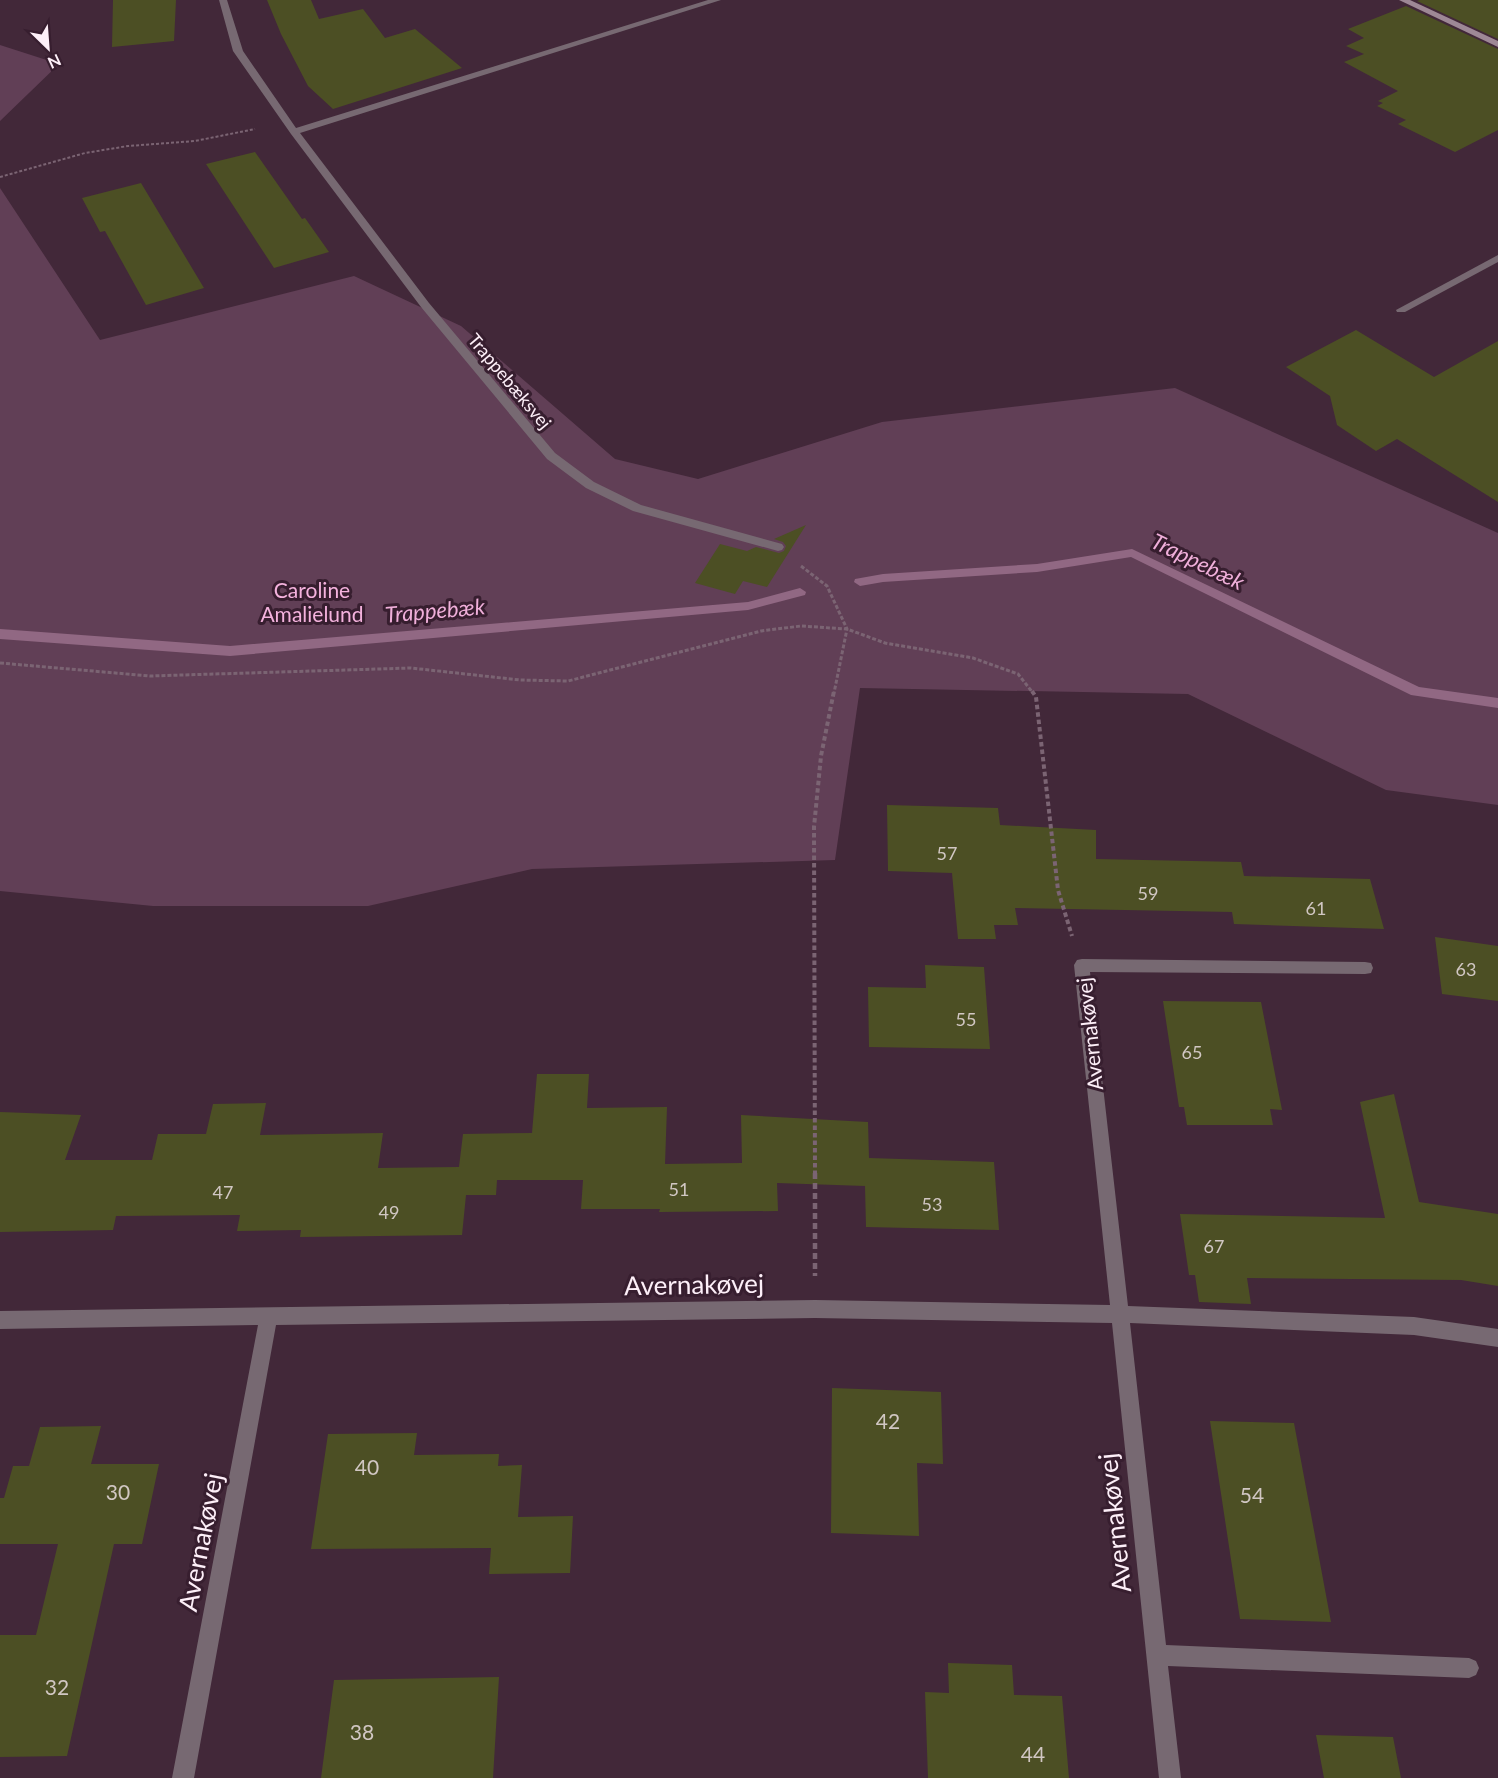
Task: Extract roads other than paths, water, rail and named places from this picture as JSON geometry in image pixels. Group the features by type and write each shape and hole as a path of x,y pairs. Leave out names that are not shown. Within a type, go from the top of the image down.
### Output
{"street":[{"name":"Trappebæksvej","path":"224,0 238,51 290,127 425,305 551,456 590,485 637,508 778,547"},
{"path":"290,127 717,0"},
{"path":"1403,0 1498,44"},
{"path":"1401,310 1498,258"},
{"name":"Avernakøvej","path":"1170,1778 1082,965 1365,968"},
{"name":"Avernakøvej","path":"0,1320 815,1309 1118,1314 1414,1326 1498,1338"},
{"name":"Avernakøvej","path":"183,1778 269,1315"},
{"path":"1156,1655 1469,1668"}],"waterway":[{"name":"Trappebæk","path":"860,582 883,578 1037,568 1132,553 1416,692 1498,703"},
{"name":"Trappebæk","path":"0,634 230,651 748,606 800,592"}],"park label":[{"name":"Caroline Amalielund","path":"312,601"}]}
